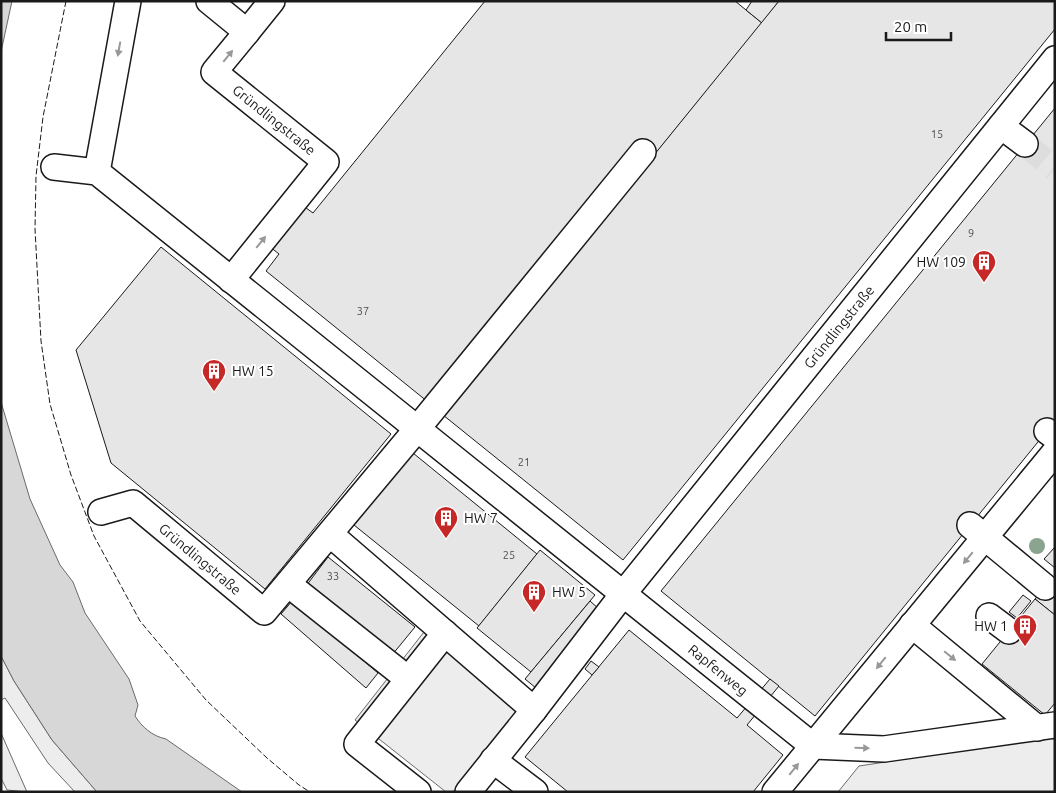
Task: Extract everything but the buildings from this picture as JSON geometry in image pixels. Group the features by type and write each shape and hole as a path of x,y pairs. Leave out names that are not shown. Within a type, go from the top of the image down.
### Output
{"street":[{"path":"97,172 128,1"},
{"path":"209,1 247,32"},
{"name":"Gründlingstraße","path":"231,280 326,162 214,72 272,1"},
{"name":"Gründlingstraße","path":"468,792 624,594 1055,59"},
{"path":"1001,126 1025,144"},
{"name":"Gründlingstraße","path":"101,512 133,503 264,612 417,429 643,152"},
{"path":"54,167 97,172 624,594"},
{"path":"775,792 912,626 977,531 1046,447"},
{"path":"977,531 1045,587"},
{"path":"330,534 534,710"},
{"path":"288,584 408,679"},
{"name":"Rapfenweg","path":"624,594 813,746"},
{"path":"989,616 1009,631"},
{"path":"912,626 1010,696 1046,726"},
{"path":"418,792 357,744 445,633"},
{"path":"813,746 884,749 1046,726"},
{"path":"493,760 535,792"}],"shaded area":[{"path":"1,1 12,1 1,52"},
{"path":"1,402 30,499 60,565 73,582 85,613 129,679 138,705 135,716 141,724 156,736 166,739 242,792 97,792 52,740 14,681 1,656"},
{"path":"424,632 519,708 453,792 446,792 355,720"},
{"path":"1,656 14,681 52,740 97,792 75,792 48,763 5,698 1,700"},
{"path":"1,733 27,792 7,790 1,778"},
{"path":"1051,737 1055,740 1055,792 838,792 859,766"}],"tunnel":[{"path":"1025,144 1055,169"}],"fence":[{"path":"66,1 43,117 36,176 35,229 41,341 50,404 71,475 94,536 140,621 206,700 267,758 310,792"}],"place":[{"name":"HW 109","path":"984,283"},
{"name":"HW 15","path":"214,392"},
{"name":"HW 7","path":"446,539"},
{"name":"HW 5","path":"534,613"},
{"name":"HW 1","path":"1025,647"}]}
